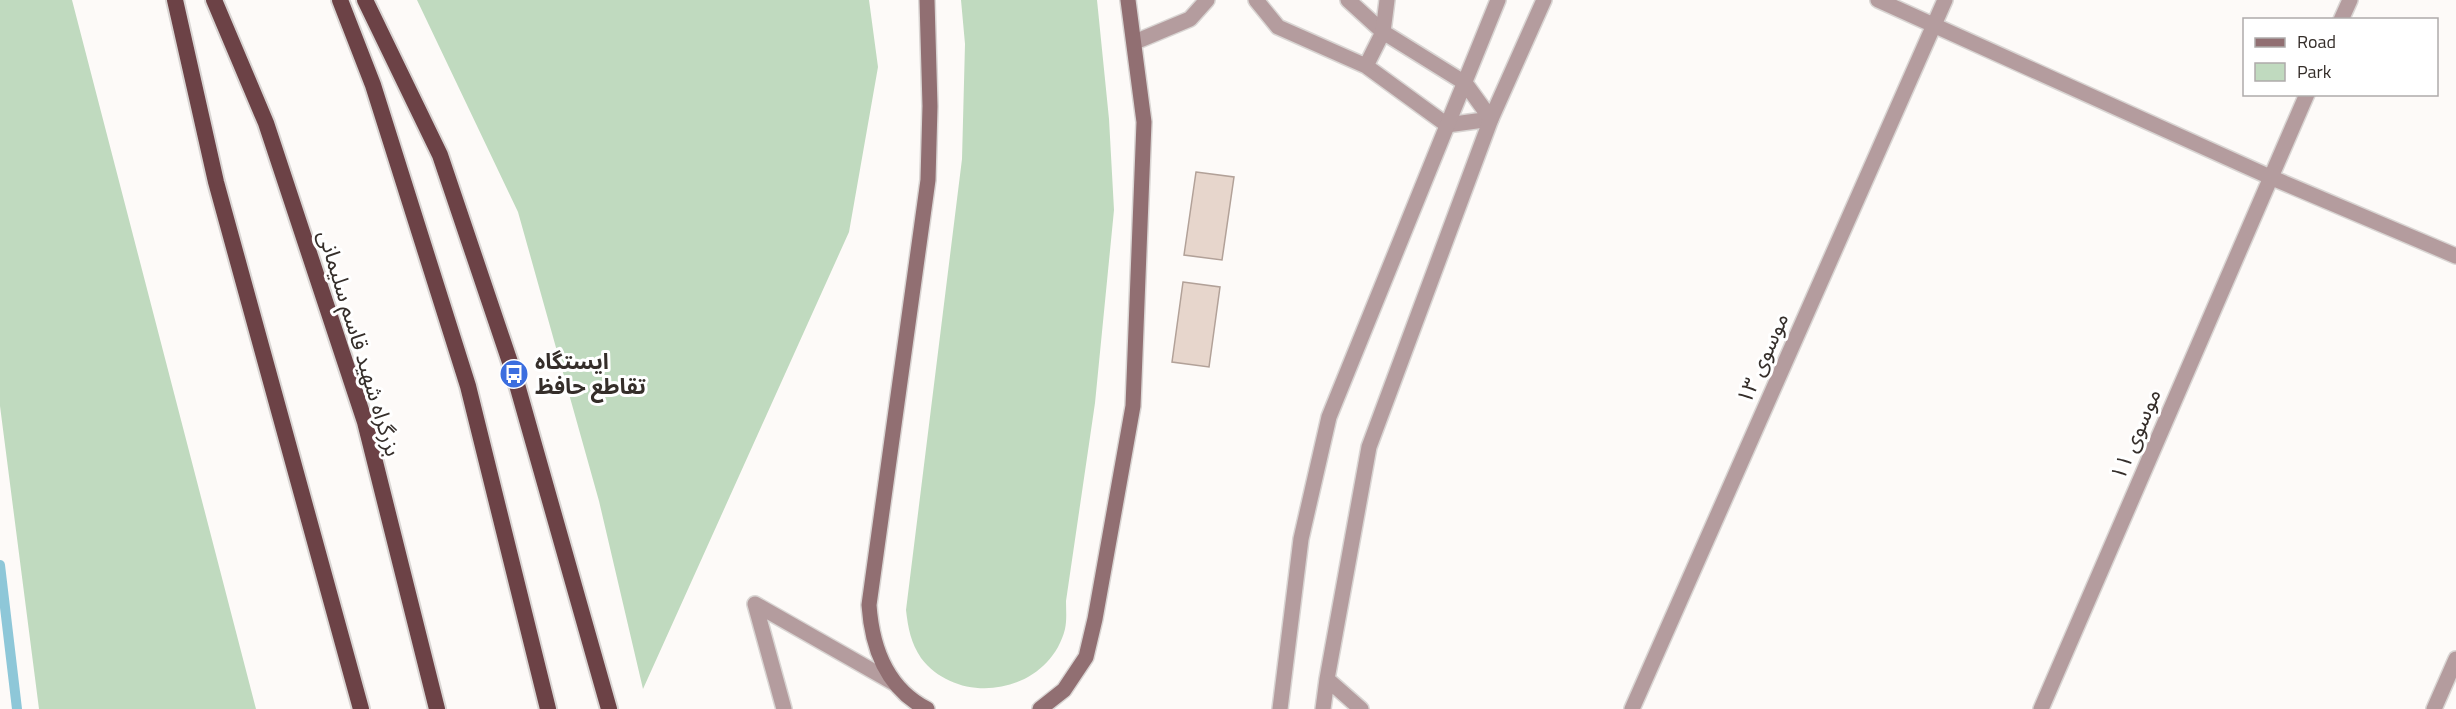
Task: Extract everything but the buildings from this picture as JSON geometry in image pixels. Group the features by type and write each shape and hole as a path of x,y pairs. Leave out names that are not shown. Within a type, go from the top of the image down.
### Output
{"highway":[{"path":"175,0 216,182 361,709"},
{"name":"بزرگراه شهید قاسم سلیمانی","path":"214,0 266,123 365,422 437,709"},
{"path":"340,0 373,85 468,386 548,709"},
{"path":"365,0 440,155 514,374 609,709"}],"main road":[{"path":"927,0 930,106 928,180 869,605 871,631 879,658 894,683 917,704 927,709"},
{"path":"1040,709 1064,690 1086,657 1133,406 1144,122 1128,0"}],"street":[{"path":"1135,42 1190,19 1207,0"},
{"path":"1256,0 1278,27 1366,66 1447,125 1491,119"},
{"path":"1348,0 1383,32 1465,83 1491,119"},
{"path":"1366,66 1383,32 1387,0"},
{"path":"1280,709 1301,539 1329,417 1498,0"},
{"path":"1323,709 1326,679 1369,447 1491,119 1544,0"},
{"path":"1878,0 2270,177 2456,256"},
{"name":"موسوی ۱۳","path":"1632,709 1945,0"},
{"path":"2343,18 2350,0"},
{"name":"موسوی ۱۱","path":"2041,709 2306,96"},
{"path":"784,709 755,604 894,683"},
{"path":"2434,709 2456,659"},
{"path":"1326,679 1361,709"}],"green space":[{"path":"0,0 72,0 256,709 39,709 0,406"},
{"path":"417,0 869,0 878,67 849,232 643,689 599,501 518,212"},
{"path":"961,0 1097,0 1109,119 1114,210 1095,403 1066,601 1065,629 1056,651 1041,668 1023,680 1002,687 979,688 958,684 938,674 921,658 910,635 906,610 962,159 965,44"}],"waterway":[{"path":"0,565 17,709"}],"place":[{"name":"ایستگاه تقاطع حافظ","path":"514,374"}]}
